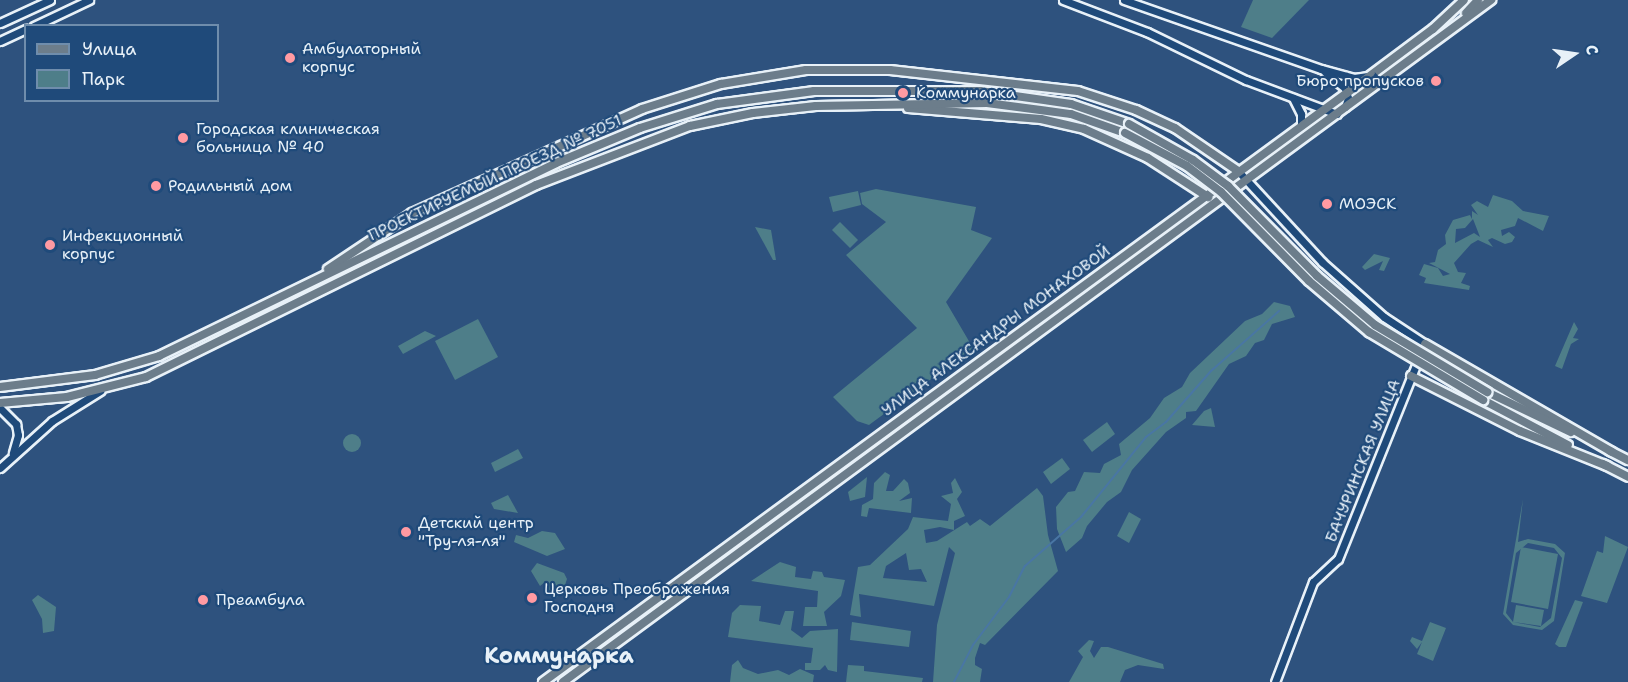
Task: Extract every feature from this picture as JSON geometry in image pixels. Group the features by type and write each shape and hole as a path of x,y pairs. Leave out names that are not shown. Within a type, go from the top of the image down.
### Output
{"main road":[{"name":"УЛИЦА АЛЕКСАНДРЫ МОНАХОВОЙ","path":"543,682 1301,124 1347,93 1433,29 1464,0"},
{"name":"УЛИЦА АЛЕКСАНДРЫ МОНАХОВОЙ","path":"1455,24 1478,0"},
{"name":"УЛИЦА АЛЕКСАНДРЫ МОНАХОВОЙ","path":"562,682 1337,114 1455,24 1491,0"},
{"path":"318,277 341,257 412,213 632,114 697,90 785,73 868,69 1078,91 1136,110 1175,128 1238,171"},
{"name":"ПРОЕКТИРУЕМЫЙ ПРОЕЗД № 7051","path":"0,387 76,379 136,364 598,145 665,119 742,99 814,91 980,91 1071,104 1127,129"},
{"name":"ПРОЕКТИРУЕМЫЙ ПРОЕЗД № 7051","path":"0,403 103,390 181,362 536,185 648,139 690,126 774,110 882,104 1016,105 1071,114 1127,129"},
{"path":"882,104 1041,119 1084,129 1119,142 1216,203"},
{"path":"1127,129 1193,159 1228,186 1317,276 1375,325 1485,396 1628,477"},
{"path":"1425,344 1612,452"},
{"path":"1411,376 1509,426 1607,466"},
{"path":"1485,396 1628,460"}],"street":[{"path":"0,22 50,0"},
{"path":"38,24 89,0"},
{"path":"1063,0 1147,32 1246,80 1337,114"},
{"path":"1124,0 1321,69 1354,78 1371,75"},
{"path":"0,41 24,30"},
{"path":"1321,69 1342,83 1347,93 1344,108"},
{"path":"1293,98 1301,114 1301,124"},
{"path":"1238,171 1352,290 1425,344"},
{"name":"БАЧУРИНСКАЯ УЛИЦА","path":"1275,682 1313,582 1338,559 1425,344"},
{"path":"0,468 12,455 66,411 103,390"},
{"path":"0,408 11,415 17,429 12,455"}],"green space":[{"path":"1253,0 1309,0 1272,38 1241,27"},
{"path":"876,189 976,207 971,230 992,238 946,302 973,348 869,425 857,421 833,397 917,328 846,255 886,222 862,204 860,193"},
{"path":"858,191 861,205 833,212 829,197"},
{"path":"1493,195 1512,201 1523,211 1549,216 1543,231 1518,218 1515,226 1501,230 1502,236 1509,232 1515,237 1512,242 1505,244 1492,238 1488,240 1493,247 1478,240 1471,244 1454,263 1458,272 1466,273 1461,283 1470,286 1469,290 1424,283 1426,278 1419,275 1424,264 1438,268 1443,276 1450,274 1429,263 1435,262 1438,250 1446,244 1445,235 1453,220 1470,215 1472,219 1472,211 1478,215 1471,205 1477,201 1488,207","holes":["1473,219 1480,237 1474,233 1455,243 1456,229 1465,228"]},
{"path":"840,222 858,240 850,248 832,230"},
{"path":"755,227 771,230 776,260 773,260"},
{"path":"1374,254 1390,258 1384,271 1379,270 1383,261 1365,270 1362,267"},
{"path":"1274,302 1290,306 1295,317 1272,324 1264,340 1255,343 1246,356 1229,364 1196,411 1186,412 1186,418 1166,432 1132,470 1121,492 1107,502 1087,526 1082,538 1066,552 1057,529 1056,507 1068,492 1075,491 1084,472 1100,473 1104,464 1121,455 1119,444 1150,418 1164,398 1182,387 1190,373 1245,321 1262,314"},
{"path":"478,319 498,357 455,380 435,341"},
{"path":"1574,322 1578,329 1573,338 1579,339 1571,344 1562,369 1555,366"},
{"path":"425,331 436,336 403,354 398,346"},
{"path":"1211,408 1215,427 1192,425 1204,411"},
{"path":"1107,422 1115,434 1092,452 1083,440"},
{"path":"352,434 358,437 361,443 358,449 352,452 346,449 343,443 346,437"},
{"path":"518,449 523,458 495,472 491,463"},
{"path":"1062,458 1070,469 1051,484 1043,472"},
{"path":"885,472 890,475 886,491 893,491 904,479 908,483 910,493 899,501 912,498 911,513 869,508 867,517 861,516 862,505 873,499 874,483"},
{"path":"867,477 865,497 850,501 848,492"},
{"path":"955,478 962,492 957,499 965,516 954,521 954,530 940,527 924,530 926,543 937,541 967,522 970,526 980,519 990,526 1037,488 1043,496 1048,535 1058,571 985,645 980,643 975,665 982,669 980,682 933,682 937,625 955,553 949,547 934,606 859,594 861,617 850,615 858,567 870,565 908,529 913,517 948,521 951,504 941,496 953,493 951,483","holes":["906,553 909,570 921,569 927,582 883,578 886,566"]},
{"path":"508,495 518,513 494,509 491,503"},
{"path":"1523,499 1518,542 1528,539 1555,544 1565,553 1554,621 1542,630 1513,625 1503,614","holes":["1528,543 1554,548 1562,558 1551,618 1540,627 1513,622 1506,613 1516,553"]},
{"path":"1129,512 1141,519 1129,543 1117,536"},
{"path":"542,531 555,533 565,549 547,556 514,542 516,535 528,538"},
{"path":"1605,536 1628,547 1607,603 1581,596 1597,551 1603,553"},
{"path":"1521,547 1558,554 1548,609 1511,602"},
{"path":"780,562 796,567 795,577 811,579 813,571 822,572 824,577 845,580 841,596 824,612 827,626 803,626 805,607 817,607 818,591 751,581"},
{"path":"537,563 564,573 567,579 562,594 554,599 545,582 540,586 531,571"},
{"path":"38,595 56,607 54,631 43,633 42,619 32,600"},
{"path":"1575,600 1583,602 1566,647 1559,647 1555,644"},
{"path":"740,605 761,606 759,621 780,625 785,611 794,611 791,630 802,638 810,631 838,629 837,672 828,670 825,665 820,670 805,670 805,663 811,663 813,648 728,637 732,613"},
{"path":"1516,605 1544,610 1541,626 1513,622"},
{"path":"852,622 911,631 909,647 850,640"},
{"path":"1430,622 1446,628 1433,661 1417,654 1422,642 1417,649 1410,641 1412,637 1422,641"},
{"path":"1089,640 1094,641 1090,651 1094,658 1101,647 1108,647 1163,664 1164,669 1138,665 1125,670 1120,682 1069,682 1083,657 1078,651"},
{"path":"738,660 743,668 758,674 778,670 789,675 800,669 814,675 813,682 730,682 732,665"},
{"path":"848,665 864,666 864,671 923,678 922,682 846,682"}],"waterway":[{"path":"954,682 973,645 1009,597 1025,566 1081,517 1146,437 1166,422 1211,371 1279,311"}],"place":[{"name":"Амбулаторный корпус","path":"290,58"},
{"name":"Бюро пропусков","path":"1436,81"},
{"name":"Коммунарка","path":"903,93"},
{"name":"Городская клиническая больница № 40","path":"183,138"},
{"name":"Родильный дом","path":"156,186"},
{"name":"МОЭСК","path":"1327,204"},
{"name":"Инфекционный корпус","path":"50,245"},
{"name":"Детский центр \"Тру-ля-ля\"","path":"406,532"},
{"name":"Церковь Преображения Господня","path":"532,598"},
{"name":"Преамбула","path":"203,600"}],"district":[{"name":"Коммунарка","path":"559,656"}]}
